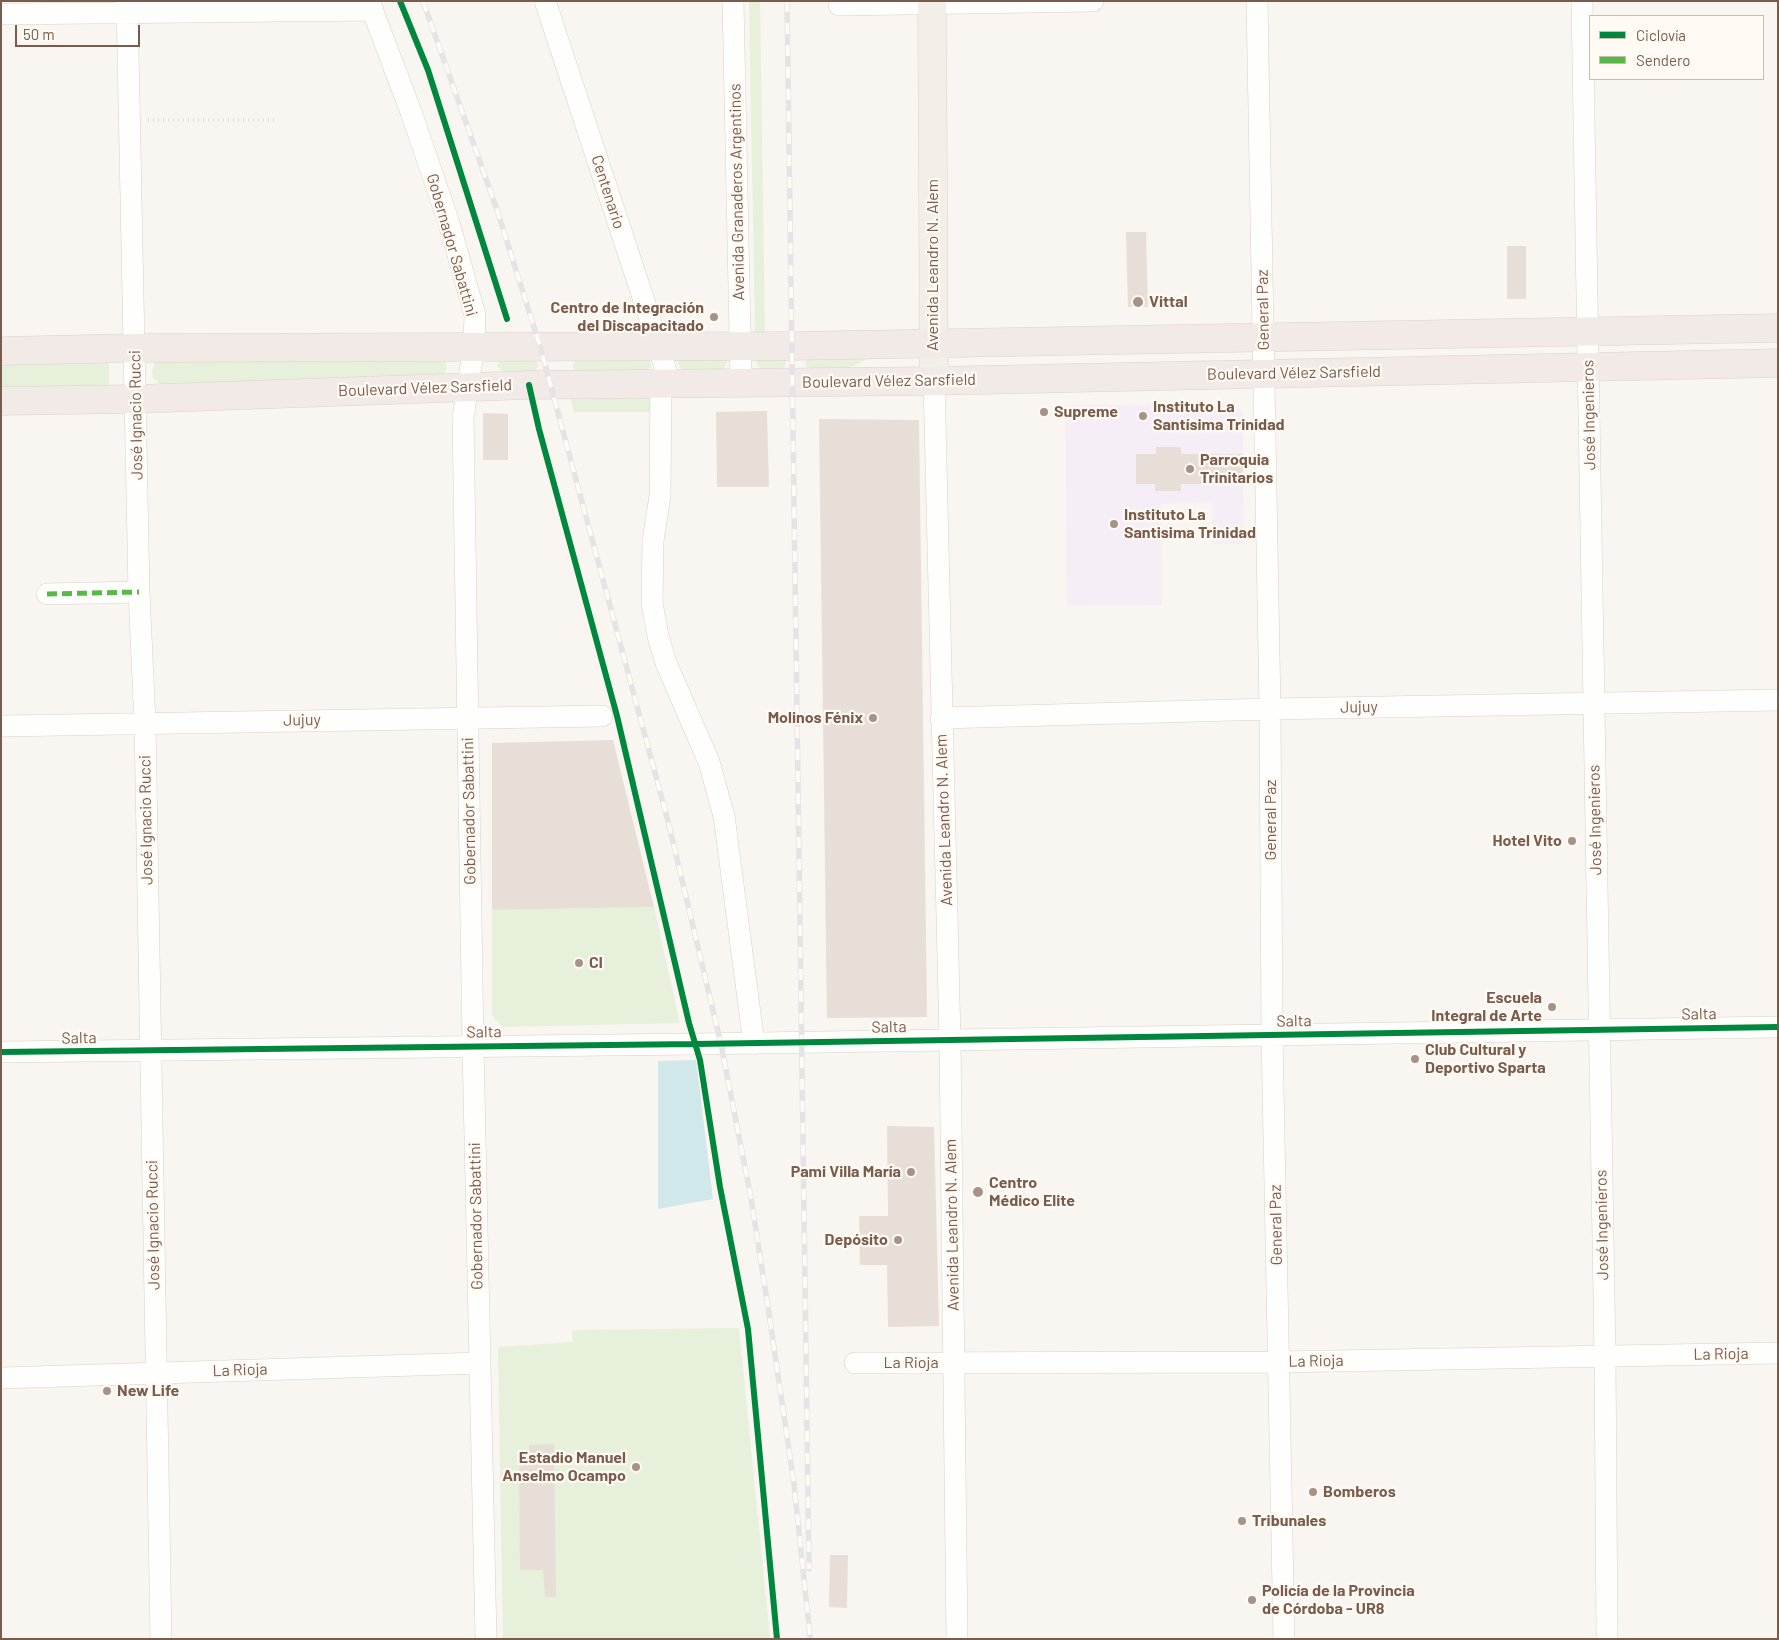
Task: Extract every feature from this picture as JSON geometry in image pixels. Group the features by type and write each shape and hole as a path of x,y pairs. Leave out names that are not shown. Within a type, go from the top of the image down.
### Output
{"highway":[{"path":"1,351 135,348 474,346 740,347 1778,328"},
{"name":"Boulevard Vélez Sarsfield","path":"1,401 136,399 467,387 934,381 1778,363"}],"main road":[{"name":"Avenida Leandro N. Alem","path":"932,3 934,381"}],"street":[{"name":"Centenario","path":"545,1 659,346 665,383 660,496 652,540 652,603 658,636 666,663 710,762 724,816 754,1044"},
{"name":"Avenida Granaderos Argentinos","path":"734,1 741,382"},
{"path":"840,5 1093,1"},
{"name":"General Paz","path":"1257,1 1270,709 1272,1035 1284,1639"},
{"name":"José Ingenieros","path":"1582,1 1608,1639"},
{"path":"1,14 127,6 371,5"},
{"name":"Gobernador Sabattini","path":"371,5 411,112 449,223 474,315 474,346 463,418 473,1046 486,1639"},
{"name":"José Ignacio Rucci","path":"127,6 139,592 145,723 154,1373 161,1639"},
{"name":"Avenida Leandro N. Alem","path":"934,381 950,1040 957,1639"},
{"path":"47,594 139,592"},
{"name":"Jujuy","path":"941,718 1270,709 1778,700"},
{"name":"Jujuy","path":"1,726 602,716"},
{"name":"Salta","path":"1,1052 754,1044 1778,1027"},
{"name":"La Rioja","path":"855,1363 1279,1362 1778,1353"},
{"name":"La Rioja","path":"1,1378 480,1363"}],"path":[{"path":"130,120 277,120"}],"shaded area":[{"name":"Instituto La Santisima Trinidad","path":"1232,404 1243,412 1243,454 1181,454 1181,447 1156,447 1156,454 1136,455 1136,484 1243,484 1244,544 1213,544 1212,503 1161,504 1162,605 1067,606 1065,405"}],"green space":[{"path":"749,1 760,1 765,337 755,333"},
{"path":"442,357 447,367 442,378 160,384 153,377 152,371 156,360"},
{"path":"807,357 872,357 846,369 809,369 805,365"},
{"path":"680,358 725,358 727,363 723,370 682,370 678,364"},
{"path":"787,358 784,369 761,369 756,363 757,359"},
{"path":"109,359 109,387 1,389 1,361"},
{"path":"649,359 651,367 647,370 575,371 573,368 574,360"},
{"path":"534,360 539,365 534,372 503,371 497,366 500,361"},
{"path":"569,392 652,393 656,412 574,412"},
{"name":"Cl","path":"654,907 680,1023 502,1027 492,1015 492,910"},
{"path":"739,1328 770,1639 503,1639 498,1347 573,1342 572,1330"}],"water":[{"path":"696,1060 713,1199 658,1209 658,1061"}],"building":[{"path":"1126,232 1146,232 1148,307 1128,307"},
{"path":"1507,246 1526,246 1526,299 1507,299"},
{"path":"767,411 769,487 717,487 716,412"},
{"path":"483,413 508,414 508,460 483,460"},
{"name":"Molinos Fénix","path":"819,419 919,420 927,1017 827,1018"},
{"name":"Parroquia Trinitarios","path":"1156,447 1181,447 1181,454 1243,454 1243,484 1181,484 1181,491 1155,491 1155,484 1136,484 1136,454 1156,454"},
{"path":"613,740 654,907 492,910 492,743"},
{"path":"887,1126 934,1127 939,1326 888,1327 887,1265 860,1265 859,1216 888,1216"},
{"path":"554,1444 556,1597 545,1597 543,1570 520,1570 519,1456 529,1456 529,1445"},
{"path":"830,1555 848,1555 847,1608 829,1607"}],"railway":[{"path":"423,1 497,210 540,346 668,821 721,1044 751,1198 768,1307 794,1484 810,1636"},
{"path":"787,1 809,1569"}],"marked path":[{"path":"47,594 139,592"}],"cycle path":[{"path":"400,1 428,70 507,319"},
{"path":"529,385 539,429 617,716 689,1023 700,1060 720,1187 748,1329 777,1639"},
{"path":"1,1052 695,1044 1778,1027"}],"place":[{"name":"Vittal","path":"1138,302"},
{"name":"Centro de Integración del Discapacitado","path":"714,317"},
{"name":"Supreme","path":"1044,412"},
{"name":"Instituto La Santísima Trinidad","path":"1143,416"},
{"name":"Parroquia Trinitarios","path":"1190,469"},
{"name":"Instituto La Santisima Trinidad","path":"1114,524"},
{"name":"Molinos Fénix","path":"873,718"},
{"name":"Hotel Vito","path":"1572,841"},
{"name":"Cl","path":"579,963"},
{"name":"Escuela Integral de Arte","path":"1552,1007"},
{"name":"Club Cultural y Deportivo Sparta","path":"1415,1059"},
{"name":"Pami Villa María","path":"911,1172"},
{"name":"Centro Médico Elite","path":"978,1192"},
{"name":"Depósito","path":"898,1240"},
{"name":"New Life","path":"107,1391"},
{"name":"Estadio Manuel Anselmo Ocampo","path":"636,1467"},
{"name":"Bomberos","path":"1313,1492"},
{"name":"Tribunales","path":"1242,1521"},
{"name":"Policía de la Provincia de Córdoba - UR8","path":"1252,1600"}]}
